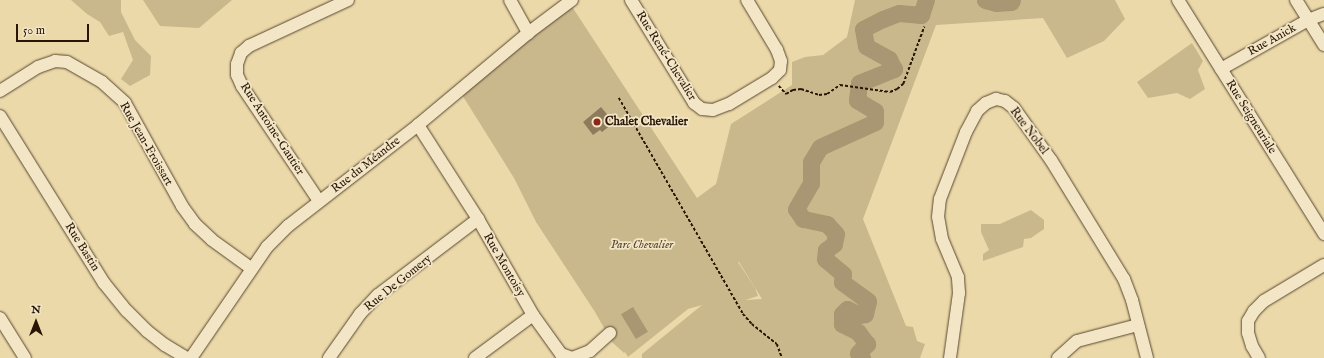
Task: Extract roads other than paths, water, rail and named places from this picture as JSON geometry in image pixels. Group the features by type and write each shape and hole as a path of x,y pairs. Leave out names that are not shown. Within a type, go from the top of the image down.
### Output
{"street":[{"name":"Rue Antoine-Gautier","path":"319,201 242,86 237,75 237,64 241,53 248,46 348,0"},
{"path":"510,0 528,33"},
{"name":"Rue du Méandre","path":"191,358 267,247 288,226 418,125 528,33 572,0"},
{"name":"Rue René-Chevalier","path":"631,0 694,103 702,109 712,110 729,104 772,78 780,70 781,61 777,50 747,0"},
{"name":"Rue Seigneuriale","path":"1178,0 1324,234"},
{"path":"1296,0 1324,45"},
{"name":"Rue Anick","path":"1221,69 1308,20 1324,14"},
{"name":"Rue Jean-Froissart","path":"0,91 38,67 55,61 67,62 102,82 125,104 182,206 195,224 212,240 252,269"},
{"name":"Rue Nobel","path":"950,358 959,293 958,276 942,239 938,217 940,199 966,132 977,111 986,102 996,99 1005,101 1014,108 1051,160 1124,279 1132,300 1147,358"},
{"name":"Rue Bastin","path":"0,116 104,282 126,310 146,331 165,345 187,358"},
{"name":"Rue Montoisy","path":"418,125 478,219 533,315 561,354 572,358 590,351 610,333"},
{"name":"Rue De Gomery","path":"329,358 360,314 378,296 478,219"},
{"path":"1259,358 1252,346 1248,333 1248,321 1254,311 1264,301 1324,265"},
{"path":"475,358 533,315"},
{"path":"0,318 24,358"},
{"path":"1058,358 1077,341 1138,325"}],"waterway":[{"path":"862,358 858,353 867,344 858,332 842,324 842,314 847,309 860,315 865,314 868,301 842,282 843,274 825,259 826,250 834,244 836,234 827,224 803,219 796,209 811,183 811,162 820,147 875,122 875,111 857,100 859,83 894,69 889,59 866,46 863,29 899,13 921,15 926,0"},
{"path":"985,0 996,3 1011,2 1012,0"}],"place":[{"name":"Chalet Chevalier","path":"597,122"}],"park label":[{"name":"Parc Chevalier","path":"642,245"}]}
